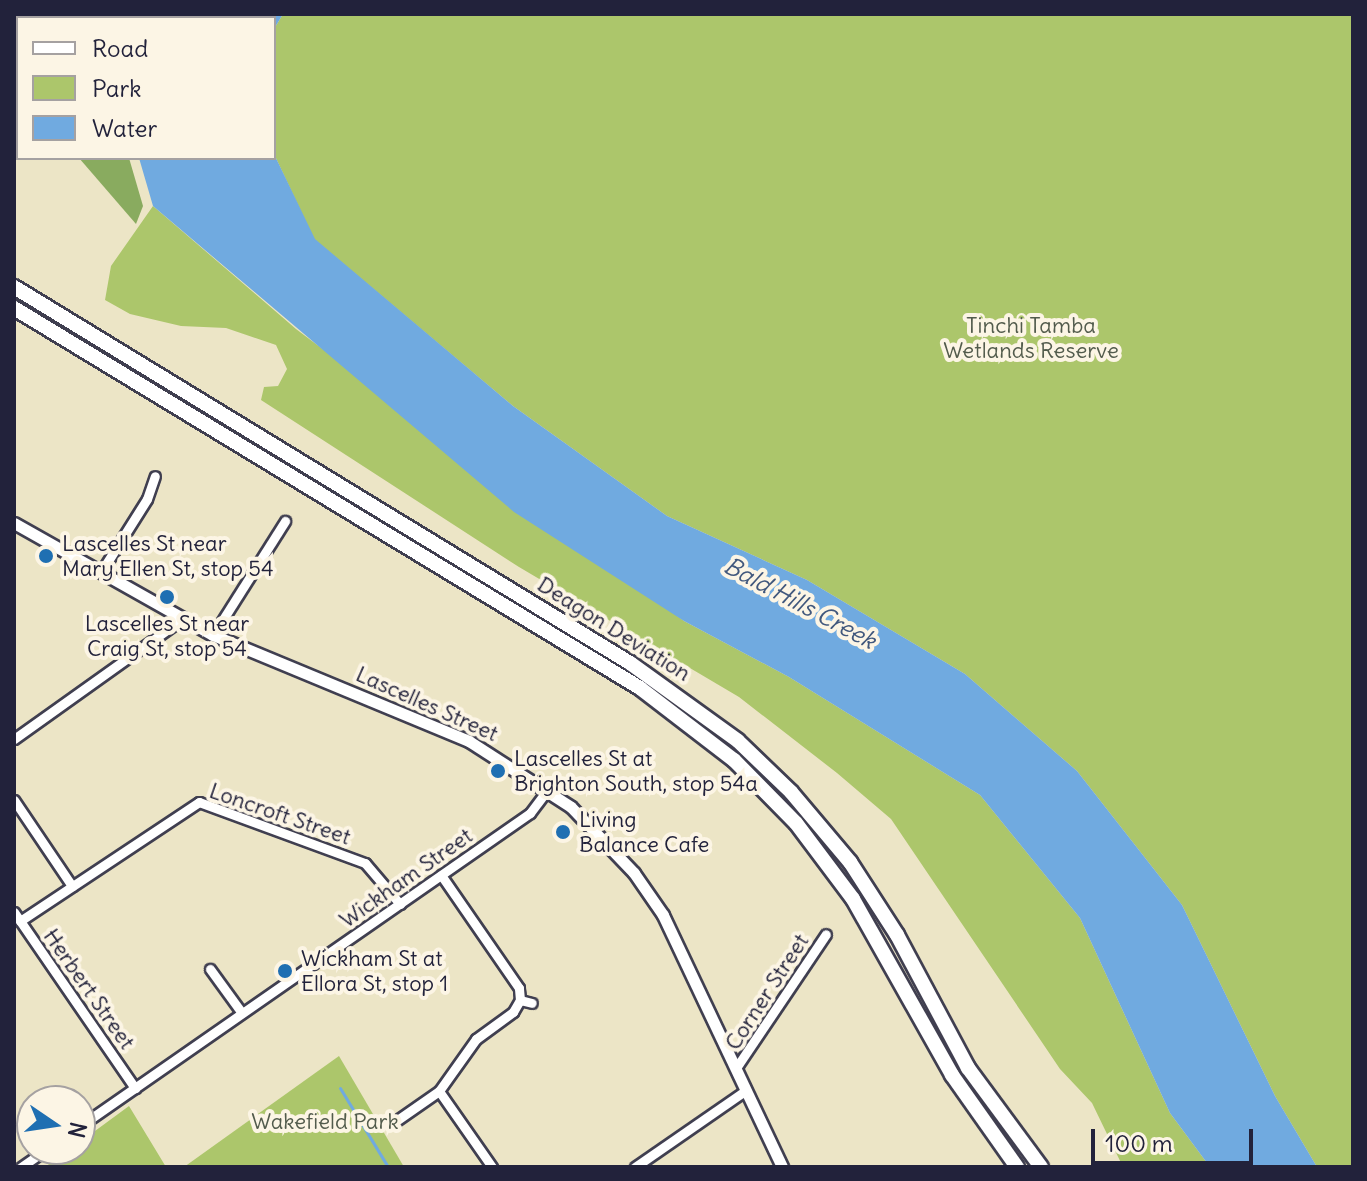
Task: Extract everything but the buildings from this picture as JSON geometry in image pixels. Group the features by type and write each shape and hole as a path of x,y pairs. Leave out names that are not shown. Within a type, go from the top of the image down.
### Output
{"highway":[{"name":"Deagon Deviation","path":"14,287 639,669 738,741 791,792 850,862 897,935 968,1068 1041,1167"},
{"name":"Deagon Deviation","path":"14,308 640,688 723,750 779,804 839,878 952,1075 1017,1167"}],"street":[{"path":"101,572 147,499 155,476"},
{"path":"213,635 285,521"},
{"name":"Lascelles Street","path":"14,523 213,635 442,728 548,789 590,825 654,900 782,1167"},
{"path":"14,739 182,619"},
{"name":"Wickham Street","path":"96,1115 530,813 548,789"},
{"path":"14,800 72,886"},
{"name":"Loncroft Street","path":"17,916 72,886 199,802 373,867 400,904"},
{"path":"393,1123 439,1091 476,1039 513,1012 520,1000 519,988 441,875"},
{"name":"Herbert Street","path":"17,916 135,1088"},
{"name":"Corner Street","path":"736,1068 744,1064 826,934"},
{"path":"210,969 242,1013"},
{"path":"520,1000 532,1003"},
{"path":"635,1167 746,1090"},
{"path":"439,1091 492,1167"}],"green space":[{"name":"Tinchi Tamba Wetlands Reserve","path":"283,14 1353,14 1353,1167 1317,1167 1275,1096 1182,905 1077,771 965,674 807,580 667,516 513,406 314,239 276,158 276,26"},
{"path":"81,160 130,160 143,206 136,224"},
{"path":"153,206 296,329 684,621 789,677 980,795 1080,918 1170,1113 1210,1167 1123,1167 1092,1103 1060,1069 891,819 837,773 739,697 519,567 261,400 264,387 278,386 287,369 276,345 226,328 181,326 130,314 105,300 111,266"},
{"name":"Wakefield Park","path":"339,1056 404,1167 184,1167"},
{"path":"129,1106 166,1167 45,1167 96,1165 96,1130"}],"water":[{"path":"283,14 276,26 276,16 123,16"},
{"name":"Bald Hills Creek","path":"276,158 315,239 513,406 667,516 807,580 965,674 1077,771 1182,905 1275,1096 1317,1167 1210,1167 1170,1113 1080,918 980,795 789,677 684,621 514,512 153,206 140,160"}],"waterway":[{"path":"340,1088 388,1167"}],"place":[{"name":"Lascelles St near Mary Ellen St, stop 54","path":"46,556"},
{"name":"Lascelles St near Craig St, stop 54","path":"167,597"},
{"name":"Lascelles St at Brighton South, stop 54a","path":"498,771"},
{"name":"Living Balance Cafe","path":"563,832"},
{"name":"Wickham St at Ellora St, stop 1","path":"285,971"}]}
